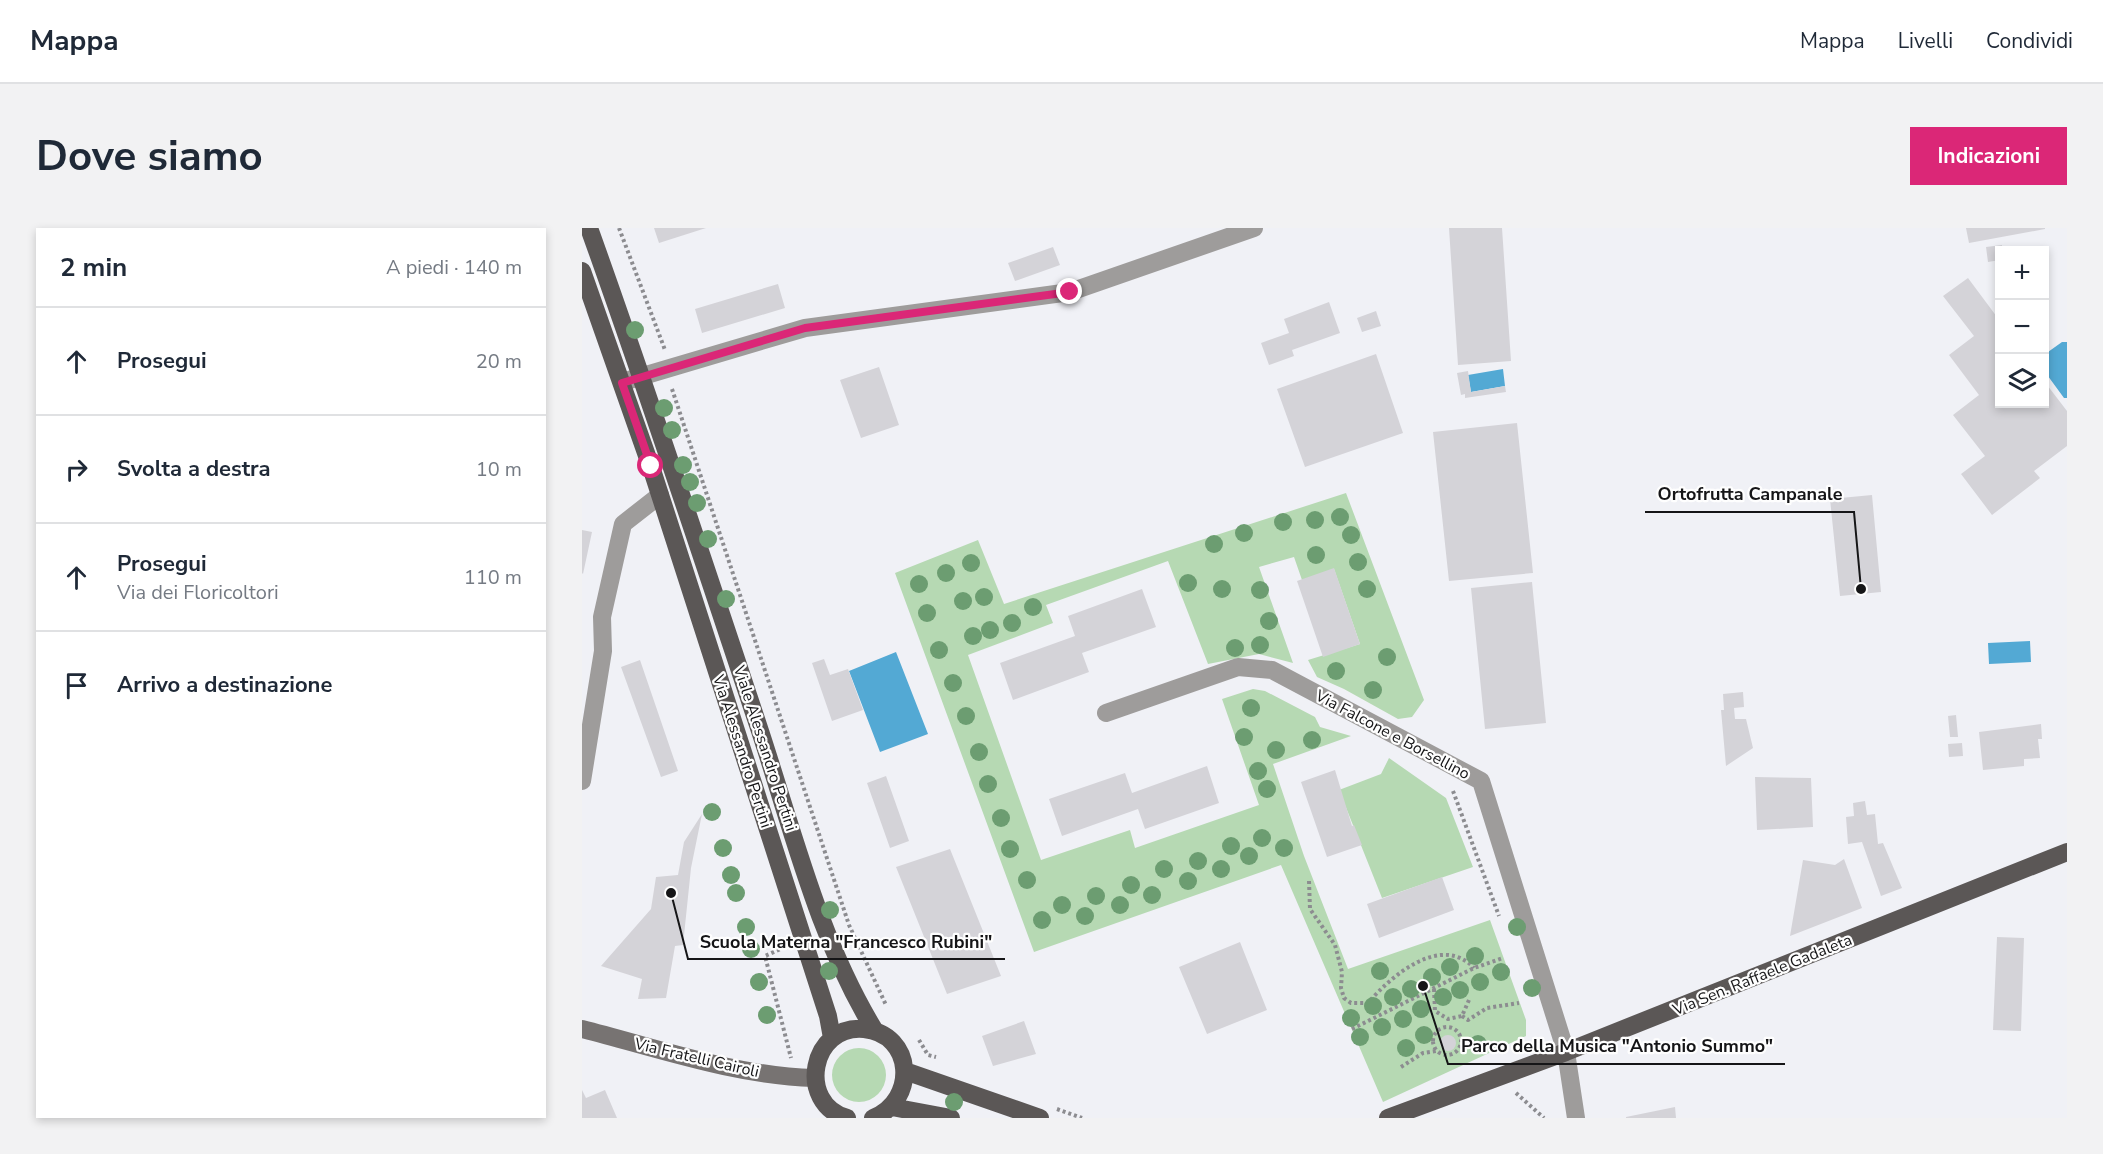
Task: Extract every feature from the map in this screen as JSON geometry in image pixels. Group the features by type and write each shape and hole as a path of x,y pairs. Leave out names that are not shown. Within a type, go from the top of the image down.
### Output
{"main road":[{"name":"Viale Alessandro Pertini","path":"589,228 629,337 827,931 860,1007 875,1031 896,1047 905,1071"},
{"name":"Via Alessandro Pertini","path":"582,272 651,466 804,940 828,1016 832,1038"},
{"name":"Via Sen. Raffaele Gadaleta","path":"1388,1118 1566,1052 2067,852"},
{"path":"845,1118 823,1102 814,1078 815,1063 822,1049 832,1038 852,1029 875,1031"},
{"path":"873,1118 892,1107 905,1084 905,1071 1045,1112"},
{"path":"892,1107 951,1118"}],"street":[{"path":"622,383 805,328 1070,292 1254,228"},
{"path":"582,781 603,651 602,617 623,524 660,495"},
{"name":"Via Falcone e Borsellino","path":"1106,713 1238,667 1272,670 1481,781 1566,1052 1576,1118"},
{"name":"Via Fratelli Cairoli","path":"582,1029 717,1063 793,1077 814,1078"}],"path":[{"path":"619,228 672,367 673,392 849,925 889,1010"},
{"path":"1439,759 1503,925"},
{"path":"1309,881 1310,909 1335,945 1342,972 1341,988 1344,998 1351,1003 1368,1003 1402,969 1425,959 1455,955 1465,958 1474,968"},
{"path":"827,931 849,925"},
{"path":"793,1077 793,1063 765,956 804,940"},
{"path":"1352,1029 1474,968 1503,958"},
{"path":"1434,988 1435,1011 1441,1016 1452,1019 1462,1016 1469,1000"},
{"path":"1462,1016 1468,1020 1487,1008 1519,1003"},
{"path":"1451,1028 1452,1019"},
{"path":"1401,1067 1423,1053 1436,1051 1449,1056 1460,1047 1460,1034 1451,1028 1443,1027 1435,1033 1432,1042 1436,1051"},
{"path":"916,1036 928,1054 938,1058"},
{"path":"1496,1078 1544,1118"},
{"path":"1045,1112 1082,1118"}],"green space":[{"path":"1346,493 1424,700 1412,717 1398,719 1317,677 1308,660 1360,644 1334,569 1302,580 1294,557 1259,567 1293,663 1259,654 1208,664 1168,561 1046,605 1053,623 968,655 1041,860 1130,830 1135,848 1259,805 1222,699 1253,689 1265,691 1315,717 1320,727 1351,736 1273,764 1304,856 1348,969 1490,920 1526,1020 1526,1036 1383,1102 1281,865 1034,952 895,573 978,540 1004,604"},
{"path":"1389,758 1446,798 1473,867 1382,898 1339,790 1381,774"},
{"path":"854,1048 864,1048 874,1052 882,1060 886,1075 882,1090 874,1098 864,1102 854,1102 844,1098 836,1090 832,1080 832,1070 836,1060 844,1052"}],"water":[{"path":"2062,342 2067,342 2067,398 2064,398 2049,377 2049,351"},
{"path":"1503,369 1505,386 1471,392 1468,375"},
{"path":"2030,641 2031,662 1989,664 1988,643"},
{"path":"896,652 928,734 880,752 849,671"}],"building":[{"path":"654,228 706,228 659,243"},
{"path":"1449,228 1502,228 1511,361 1458,365"},
{"path":"1966,228 2045,228 2045,229 1969,243"},
{"path":"2002,245 1995,246 1995,261 1988,262 1986,247"},
{"path":"1053,247 1060,265 1015,281 1008,263"},
{"path":"1968,278 1995,314 1995,408 2049,408 2049,388 2067,411 2067,446 2034,471 2040,478 1992,515 1961,474 1985,456 1953,415 1979,395 1949,355 1974,336 1943,296"},
{"path":"778,284 785,308 702,333 695,309"},
{"path":"1329,302 1340,333 1292,350 1294,356 1269,365 1261,343 1289,333 1284,319"},
{"path":"1376,311 1381,326 1362,332 1357,318"},
{"path":"1376,354 1403,433 1305,467 1277,389"},
{"path":"879,367 899,425 861,438 840,380"},
{"path":"1468,371 1471,392 1505,386 1506,392 1465,398 1465,394 1461,395 1457,373"},
{"path":"1517,423 1533,573 1449,581 1433,432"},
{"path":"1872,495 1881,592 1840,596 1830,499"},
{"path":"582,530 592,532 583,574 582,573"},
{"path":"1334,568 1360,644 1323,657 1297,581"},
{"path":"1532,582 1546,723 1485,729 1471,588"},
{"path":"1142,589 1156,627 1082,653 1089,672 1013,700 1000,663 1075,636 1068,616"},
{"path":"824,659 830,675 848,669 863,710 832,721 812,663"},
{"path":"640,660 678,771 661,777 621,667"},
{"path":"1743,692 1744,707 1734,708 1735,719 1746,719 1753,748 1726,766 1721,710 1724,710 1723,694"},
{"path":"1956,715 1958,737 1950,737 1948,716"},
{"path":"2041,724 2042,739 2038,739 2040,758 2024,759 2024,766 1983,770 1979,732"},
{"path":"1962,743 1963,756 1949,757 1948,744"},
{"path":"1207,766 1219,803 1145,829 1138,809 1062,836 1049,799 1125,773 1132,793"},
{"path":"1335,770 1352,826 1354,825 1362,845 1327,857 1301,782"},
{"path":"886,776 909,841 890,848 867,783"},
{"path":"1755,777 1811,778 1813,827 1757,830"},
{"path":"1865,801 1867,815 1875,814 1878,844 1883,843 1902,888 1881,896 1862,842 1848,844 1846,817 1854,816 1853,803"},
{"path":"702,814 691,868 683,945 675,946 666,998 638,999 642,979 601,966 651,909 656,877 678,875 684,842"},
{"path":"950,849 1001,976 947,994 896,867"},
{"path":"1844,859 1862,908 1790,936 1803,860 1835,865"},
{"path":"1442,877 1454,910 1379,938 1367,904"},
{"path":"1997,937 2024,938 2021,1031 1993,1030"},
{"path":"1240,942 1267,1010 1207,1034 1179,967"},
{"path":"1024,1021 1036,1054 993,1066 982,1036"},
{"path":"1445,1035 1451,1035 1456,1043 1454,1049 1445,1051 1440,1046 1440,1040"},
{"path":"582,1090 586,1098 605,1090 617,1118 582,1118"},
{"path":"1675,1107 1676,1118 1626,1118 1626,1117"}],"place":[{"name":"Ortofrutta Campanale","path":"1861,589"},
{"name":"Scuola Materna \"Francesco Rubini\"","path":"671,893"},
{"name":"Parco della Musica \"Antonio Summo\"","path":"1423,986"}],"route":[{"path":"651,466 622,383 662,369 805,328 1070,292"}]}
